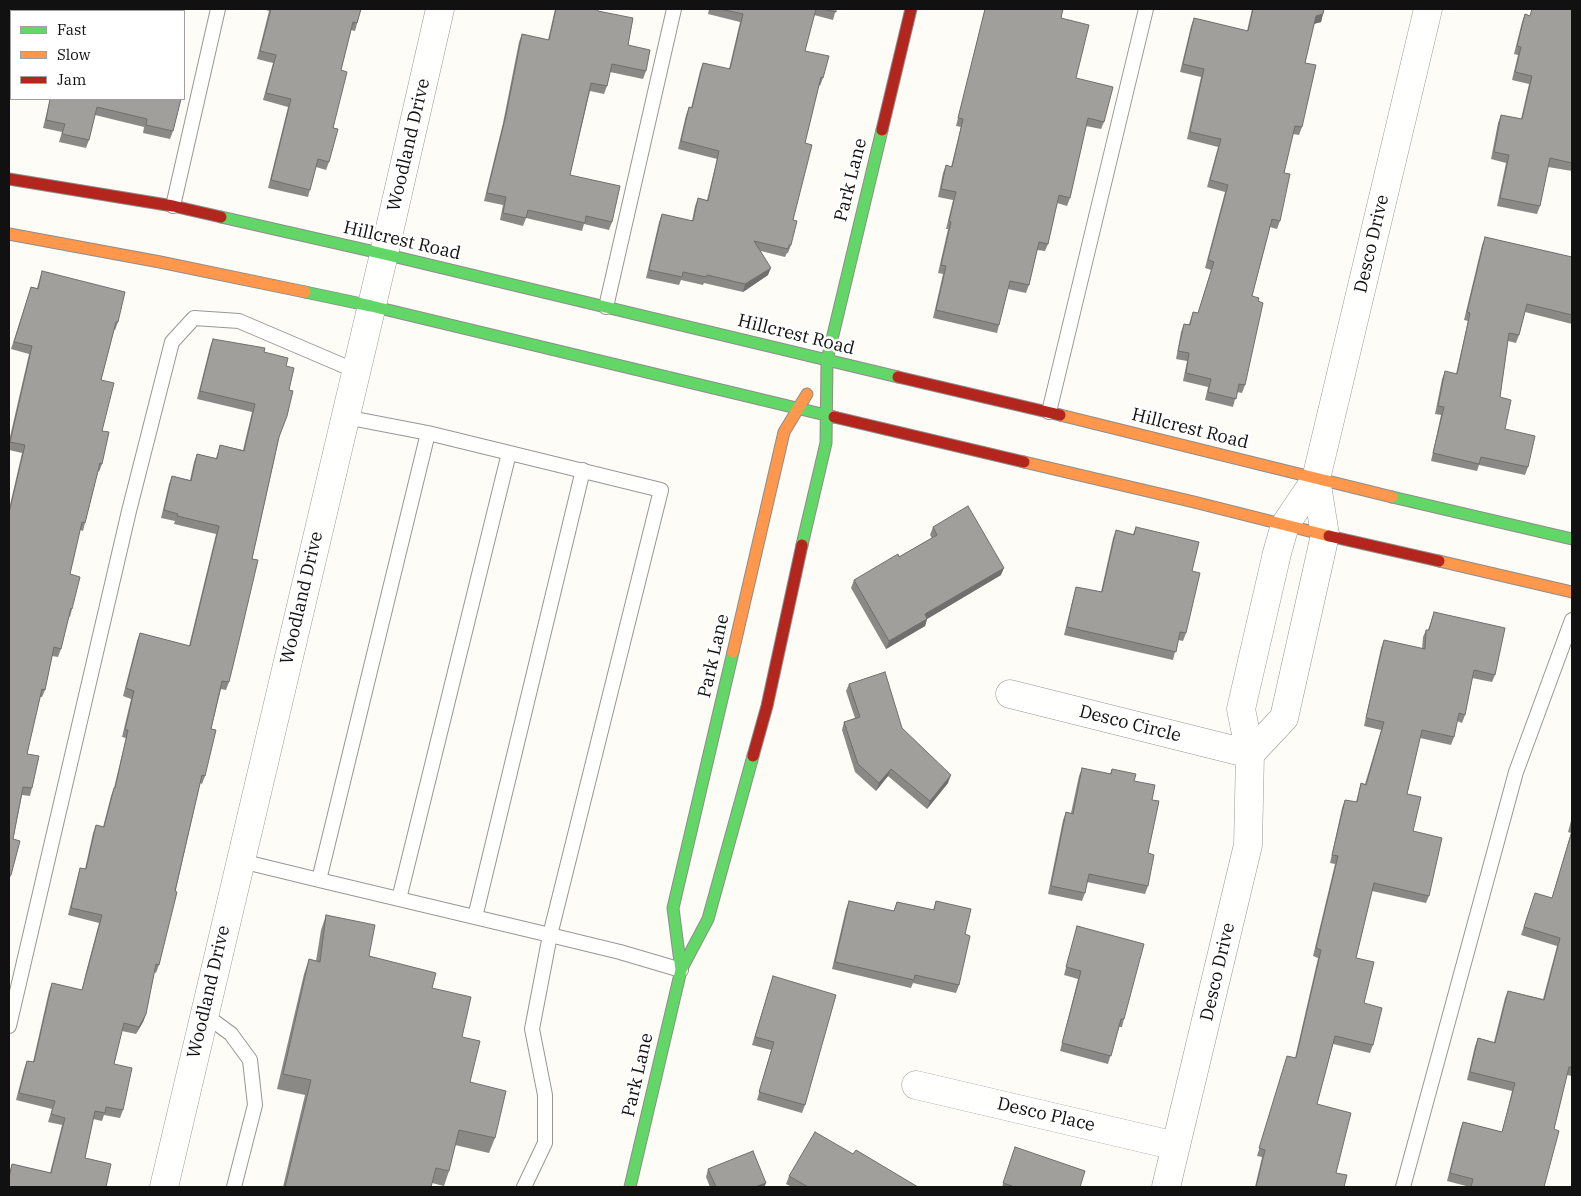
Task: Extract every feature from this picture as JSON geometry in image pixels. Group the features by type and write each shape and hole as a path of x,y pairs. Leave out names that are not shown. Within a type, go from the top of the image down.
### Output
{"main road":[{"name":"Park Lane","path":"630,1187 681,970 708,919 767,706 798,562 824,457 826,443 826,360 911,9"},
{"name":"Hillcrest Road","path":"9,179 173,206 384,254 1049,412 1316,479 1572,538"},
{"path":"9,234 160,262 371,306 1324,535 1572,592"},
{"name":"Park Lane","path":"681,970 673,908 784,432 826,360"}],"street":[{"name":"Woodland Drive","path":"164,1187 440,9"},
{"name":"Desco Drive","path":"1166,1187 1248,845 1250,754 1241,709 1285,525 1316,479 1428,9"},
{"name":"Desco Drive","path":"1250,754 1284,718 1324,535 1316,479"},
{"name":"Desco Circle","path":"1010,694 1250,754"},
{"name":"Desco Place","path":"916,1084 1176,1146"}],"lane":[{"path":"173,206 218,9"},
{"path":"606,307 674,9"},
{"path":"1049,412 1146,9"},
{"path":"9,1026 129,511 172,342 194,318 239,322 356,371"},
{"path":"345,417 428,433 661,490 550,935 532,1029 545,1095 544,1143 524,1187"},
{"path":"319,880 428,433"},
{"path":"399,899 509,453"},
{"path":"475,917 583,470"},
{"path":"1402,1187 1516,772 1572,620"},
{"path":"241,861 620,952 681,970"},
{"path":"204,1014 231,1034 250,1060 255,1105 234,1187"}],"building":[{"path":"75,9 156,9 156,10"},
{"path":"271,9 361,9 357,23 353,22 341,70 347,72 333,128 338,129 329,162 318,159 310,190 271,180 291,99 266,93 276,55 260,51"},
{"path":"556,9 598,9 598,11 633,18 628,45 650,50 646,71 612,64 607,86 591,83 570,175 620,186 612,222 586,216 585,223 528,210 526,218 503,213 506,197 487,193 506,115 522,34 549,40"},
{"path":"720,9 816,9 805,51 829,56 823,78 821,77 805,143 812,145 793,220 797,221 791,245 789,245 788,249 754,241 771,268 745,284 707,275 706,277 683,272 682,277 649,270 662,214 693,221 698,198 708,201 719,151 681,141 689,107 692,108 703,63 730,69 743,14"},
{"path":"823,9 836,9 836,12"},
{"path":"985,9 1063,9 1061,18 1089,25 1076,78 1113,87 1104,122 1088,118 1070,198 1059,195 1048,244 1039,242 1029,285 1010,281 999,325 936,310 946,266 941,265 956,192 941,189 946,165 952,167 963,119 958,118"},
{"path":"1253,9 1324,9 1323,14 1316,16 1305,63 1316,65 1302,127 1295,126 1284,173 1290,174 1280,221 1272,219 1252,296 1259,298 1258,301 1263,303 1245,385 1239,384 1236,399 1208,392 1211,379 1186,373 1189,353 1178,351 1184,324 1190,325 1193,312 1198,313 1214,262 1208,260 1228,185 1210,180 1221,139 1190,132 1204,69 1183,64 1194,18 1248,31"},
{"path":"1532,9 1572,9 1572,163 1550,158 1540,206 1500,198 1509,155 1494,152 1501,115 1522,119 1532,76 1515,72 1521,47 1517,46 1525,14 1530,16"},
{"path":"50,100 181,100 173,131 146,125 147,119 97,107 89,140 62,134 65,124 46,120"},
{"path":"1485,237 1572,257 1572,315 1527,304 1519,335 1509,333 1500,397 1511,400 1505,429 1535,436 1528,467 1481,457 1479,464 1433,453 1444,407 1438,406 1445,371 1457,374 1470,313 1467,312"},
{"path":"42,271 125,292 101,380 114,383 102,431 109,432 85,523 82,522 70,574 80,577 72,609 61,649 54,647 45,690 42,689 27,754 39,756 32,788 23,787 13,839 20,841 11,875 9,875 9,513 25,445 10,442 32,346 14,342 31,287 38,289"},
{"path":"213,339 265,348 264,352 288,358 286,366 294,368 289,390 293,391 287,416 279,437 252,559 258,560 238,645 229,682 222,681 211,729 216,730 205,776 202,775 175,891 177,892 159,965 156,964 146,1014 139,1027 124,1023 114,1064 132,1068 123,1110 106,1107 105,1113 95,1111 85,1158 111,1164 106,1187 9,1187 12,1164 51,1173 65,1118 51,1114 55,1101 19,1093 27,1061 34,1062 52,983 82,990 102,915 71,908 80,868 86,869 96,825 104,827 115,788 128,730 125,730 134,691 126,688 140,633 190,646 219,526 177,516 178,514 164,510 172,476 191,481 197,454 217,459 220,445 244,451 255,404 200,391"},
{"path":"968,506 1004,568 925,614 927,619 889,641 854,580 898,554 899,557 937,535 933,527"},
{"path":"1136,527 1199,542 1192,571 1200,573 1186,633 1180,632 1176,652 1067,627 1076,587 1102,592 1116,530 1134,535"},
{"path":"1434,612 1505,628 1495,675 1474,670 1465,715 1459,713 1454,737 1422,730 1407,794 1421,797 1413,831 1442,838 1429,896 1374,883 1356,958 1374,962 1364,1003 1382,1008 1373,1045 1335,1036 1317,1104 1351,1113 1336,1173 1347,1175 1344,1187 1256,1187 1265,1150 1259,1148 1287,1056 1296,1058 1321,950 1316,948 1338,856 1332,855 1345,800 1357,802 1361,783 1366,785 1384,722 1366,718 1384,640 1425,649 1426,630 1429,630"},
{"path":"885,672 902,728 951,775 930,801 891,769 879,783 858,764 844,722 860,717 849,684"},
{"path":"1082,768 1111,774 1112,769 1136,774 1134,781 1155,785 1152,800 1159,801 1148,853 1154,855 1148,886 1089,874 1085,893 1051,886 1066,812 1073,814"},
{"path":"1572,831 1572,1067 1569,1067 1554,1129 1559,1131 1544,1187 1471,1187 1473,1179 1450,1173 1463,1122 1502,1132 1515,1083 1470,1072 1478,1038 1495,1043 1508,991 1544,1000 1560,938 1524,927 1535,893 1552,898"},
{"path":"849,901 894,911 897,902 934,910 936,901 971,909 965,934 970,936 959,985 915,975 914,980 835,962"},
{"path":"326,915 375,925 369,956 436,973 432,988 471,997 462,1037 480,1041 470,1082 506,1091 495,1138 459,1130 449,1171 436,1168 431,1187 285,1187 311,1080 283,1074 309,959 320,962"},
{"path":"1077,926 1144,944 1124,1019 1121,1019 1111,1056 1062,1043 1081,971 1066,967"},
{"path":"773,976 836,995 805,1105 759,1092 774,1042 755,1037"},
{"path":"815,1132 853,1154 856,1150 918,1187 808,1187 789,1176"},
{"path":"1015,1147 1085,1171 1080,1187 1012,1187 1003,1183"},
{"path":"753,1151 766,1183 755,1187 716,1187 708,1169"}],"traffic: fast":[{"path":"802,545 826,443 827,360 882,130"},
{"path":"221,217 898,377"},
{"path":"305,292 371,306 834,417"},
{"path":"1392,497 1572,539"},
{"path":"681,970 673,908 733,652"},
{"path":"630,1187 681,970 708,919 753,756"}],"traffic: slow":[{"path":"9,234 160,262 305,292"},
{"path":"733,652 784,432 807,394"},
{"path":"1060,415 1392,497"},
{"path":"1024,462 1329,536"},
{"path":"1439,561 1572,592"}],"traffic: jam":[{"path":"882,130 911,9"},
{"path":"9,179 173,206 221,217"},
{"path":"898,377 1060,415"},
{"path":"834,417 1024,462"},
{"path":"1329,536 1439,561"},
{"path":"753,756 767,706 802,545"}]}
